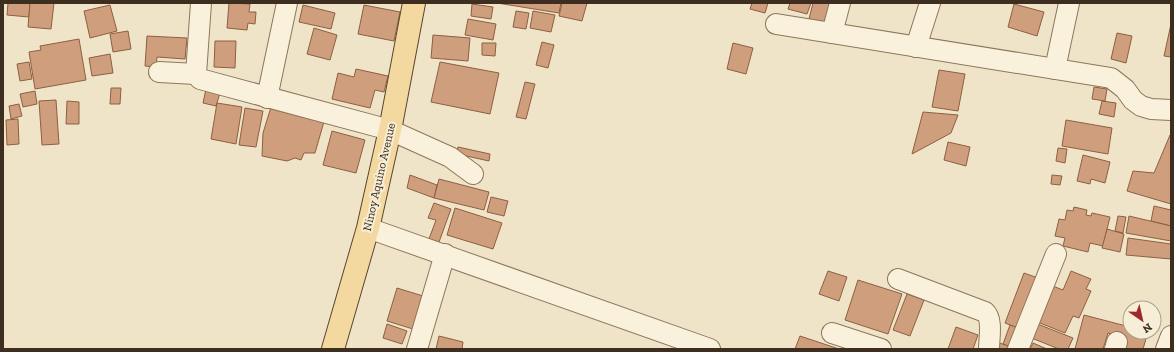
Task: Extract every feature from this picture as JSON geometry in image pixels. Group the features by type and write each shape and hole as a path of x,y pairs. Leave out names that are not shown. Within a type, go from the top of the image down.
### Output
{"main road":[{"name":"Ninoy Aquino Avenue","path":"334,349 368,228 390,130 414,3"}],"street":[{"path":"201,3 196,74 200,79 390,130 450,156 473,174"},
{"path":"267,98 287,3"},
{"path":"832,33 840,3"},
{"path":"916,47 930,3"},
{"path":"1055,69 1069,3"},
{"path":"776,24 1111,78 1125,89 1133,100 1140,106 1151,109 1171,110"},
{"path":"158,72 196,74"},
{"path":"368,228 445,254 706,348"},
{"path":"417,349 445,254"},
{"path":"1018,349 1056,254"},
{"path":"898,279 987,313 990,321 989,349"},
{"path":"832,333 881,349"},
{"path":"1166,349 1171,336"}],"building":[{"path":"8,3 30,3 29,17 7,15"},
{"path":"30,3 54,3 51,29 28,27"},
{"path":"229,3 250,4 249,12 256,12 255,24 248,23 247,30 227,28"},
{"path":"497,3 561,3 559,13"},
{"path":"562,3 587,3 582,21 559,16"},
{"path":"752,3 768,3 765,13 750,9"},
{"path":"790,3 811,3 807,14 788,9"},
{"path":"813,3 830,3 824,27 808,23"},
{"path":"472,4 493,7 491,19 471,16"},
{"path":"1014,4 1044,12 1037,36 1008,27"},
{"path":"110,5 117,31 90,38 84,11"},
{"path":"303,5 335,13 331,29 299,22"},
{"path":"364,5 400,12 394,41 358,34"},
{"path":"516,11 529,13 526,29 513,27"},
{"path":"533,11 555,15 551,32 530,28"},
{"path":"468,19 496,24 493,40 465,35"},
{"path":"1171,24 1171,57 1164,56"},
{"path":"314,28 337,35 330,60 307,54"},
{"path":"128,31 131,49 113,52 110,34"},
{"path":"1117,33 1132,36 1126,63 1111,59"},
{"path":"433,35 470,38 468,61 431,58"},
{"path":"147,36 187,38 185,59 157,57 156,67 145,66"},
{"path":"79,39 86,80 35,89 29,52 41,50 40,46"},
{"path":"215,41 236,41 235,68 214,67"},
{"path":"542,42 554,45 548,68 536,65"},
{"path":"482,43 496,43 495,56 482,55"},
{"path":"733,43 753,48 746,74 727,69"},
{"path":"110,54 113,73 92,76 89,58"},
{"path":"29,62 32,79 20,81 17,64"},
{"path":"440,62 499,73 490,114 431,102"},
{"path":"356,69 388,76 384,92 375,90 370,108 332,99 338,73 354,77"},
{"path":"939,70 965,74 958,111 932,107"},
{"path":"525,82 535,84 526,119 516,117"},
{"path":"1094,87 1107,89 1105,101 1092,99"},
{"path":"111,88 121,88 120,104 110,104"},
{"path":"206,89 220,93 216,106 203,103"},
{"path":"35,91 37,104 23,107 20,94"},
{"path":"56,100 59,144 42,145 39,101"},
{"path":"67,101 79,102 79,124 66,124"},
{"path":"1102,101 1116,103 1114,117 1099,114"},
{"path":"217,103 242,107 236,144 211,139"},
{"path":"19,104 22,116 11,119 9,106"},
{"path":"271,107 325,118 315,153 304,153 301,160 295,158 287,161 262,156 263,133"},
{"path":"245,108 263,111 256,147 239,145"},
{"path":"923,112 958,115 951,133 912,154"},
{"path":"18,119 19,144 7,145 6,120"},
{"path":"1066,120 1112,128 1108,154 1062,146"},
{"path":"332,131 365,140 356,173 323,165"},
{"path":"1170,135 1171,204 1127,191 1133,171 1154,173"},
{"path":"948,142 970,147 966,166 944,160"},
{"path":"458,147 490,154 489,161 462,155 455,156"},
{"path":"1058,148 1067,149 1065,163 1056,161"},
{"path":"1083,155 1110,162 1105,183 1091,179 1090,184 1077,181"},
{"path":"410,175 437,185 434,198 407,188"},
{"path":"1052,175 1062,176 1060,185 1051,184"},
{"path":"439,179 489,192 484,210 434,198"},
{"path":"491,197 508,201 504,216 487,212"},
{"path":"434,203 451,209 439,242 429,239 436,220 428,218"},
{"path":"1154,206 1171,210 1171,226 1151,221"},
{"path":"1074,207 1087,210 1086,215 1091,216 1092,213 1110,217 1103,246 1090,243 1088,252 1063,246 1065,238 1055,236 1059,219 1065,220 1067,210 1073,211"},
{"path":"455,208 502,223 493,249 447,235"},
{"path":"1118,216 1126,217 1123,233 1115,231"},
{"path":"1129,216 1171,226 1171,241 1126,233"},
{"path":"1107,229 1124,234 1120,252 1102,248"},
{"path":"1128,238 1171,244 1171,259 1126,255"},
{"path":"828,271 847,277 839,301 819,294"},
{"path":"1071,271 1091,279 1086,289 1091,291 1079,318 1073,316 1065,333 1035,321 1050,285 1063,290"},
{"path":"1024,273 1038,278 1023,330 1005,323"},
{"path":"858,280 902,294 888,334 845,320"},
{"path":"397,288 423,296 413,329 387,321"},
{"path":"907,294 924,300 910,336 893,330"},
{"path":"1084,315 1122,325 1122,337 1108,333 1103,349 1075,349"},
{"path":"1030,321 1073,338 1068,349 1059,349 1024,335"},
{"path":"387,324 407,331 402,344 383,338"},
{"path":"1010,325 1023,330 1016,349 1003,344"},
{"path":"956,327 978,335 973,349 948,349"},
{"path":"439,336 463,342 462,349 436,349"},
{"path":"800,336 839,349 795,349"},
{"path":"1124,340 1146,340 1143,349 1122,349"},
{"path":"997,342 1016,349 995,349"},
{"path":"1033,343 1047,349 1030,349"}]}
